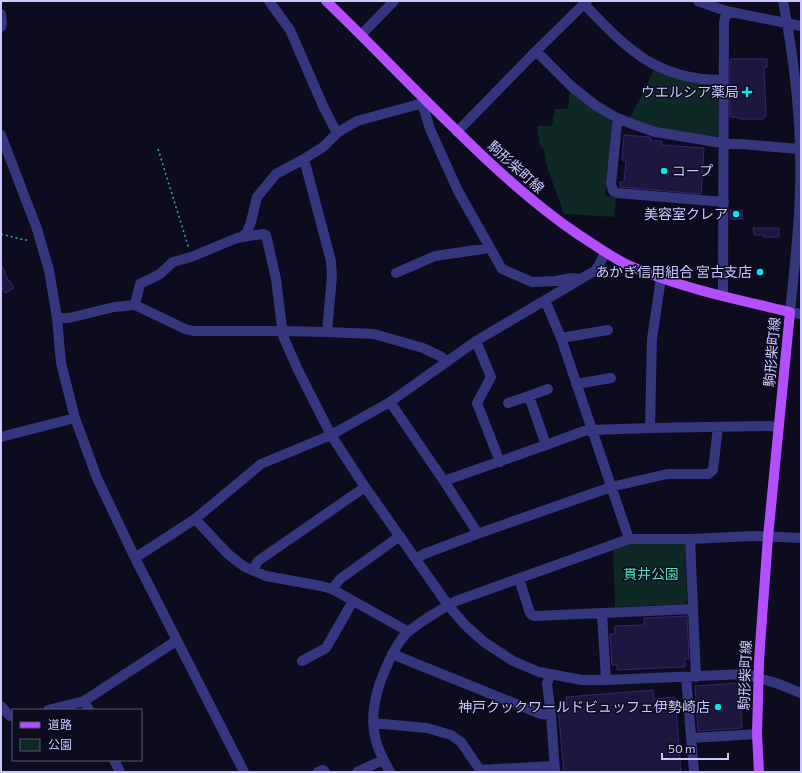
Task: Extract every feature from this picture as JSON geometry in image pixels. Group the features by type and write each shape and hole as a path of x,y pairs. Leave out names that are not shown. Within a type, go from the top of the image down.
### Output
{"main road":[{"name":"駒形柴町線","path":"326,1 361,34 492,166 524,195 570,229 627,264 661,278 723,296 790,312 768,537 761,632 757,734 759,772"}],"street":[{"path":"269,1 290,30 324,108 337,133"},
{"path":"361,34 394,1"},
{"path":"698,1 726,11 801,26"},
{"path":"783,1 796,86 800,176 797,236 790,312 801,314"},
{"path":"457,132 586,2 610,30 629,48 653,64 680,75 724,80"},
{"path":"723,296 724,23 726,11"},
{"path":"1,14 1,26"},
{"path":"536,51 571,86 596,105 619,118 655,132 724,142 799,150"},
{"path":"242,237 247,232 251,222 257,197 276,174 323,147 337,133 357,121 427,102"},
{"path":"427,102 424,108 430,129 458,191 502,269 532,282 556,281 571,278 580,279"},
{"path":"619,118 617,124 611,184 613,191 617,193 724,202"},
{"path":"1,135 41,241 49,270 57,318 61,363 75,418 97,478 135,558 244,772"},
{"path":"304,159 331,261 332,276 326,332"},
{"path":"135,305 140,284 160,274 173,262 191,257 242,237 263,234 266,235 276,279 283,336 298,370 331,435 448,606 475,635 493,649 526,667 539,672 582,680 745,674 776,683 801,693"},
{"path":"396,273 435,256 490,248"},
{"path":"135,558 195,520 261,464 331,435 390,402 476,341 596,270 606,252"},
{"path":"650,428 652,339 661,278"},
{"path":"545,300 561,338 629,539"},
{"path":"57,318 69,318 114,307 135,305 193,332 282,330 374,334 423,348 440,356 447,362"},
{"path":"561,338 608,330"},
{"path":"476,341 491,377 477,403 500,462"},
{"path":"576,384 611,378"},
{"path":"508,403 548,389"},
{"path":"529,396 546,445"},
{"path":"390,402 478,534"},
{"path":"1,438 75,418"},
{"path":"416,559 424,554 478,534 611,487 668,474 708,474 713,470 718,427"},
{"path":"444,481 584,431 650,428 779,427"},
{"path":"253,570 258,562 365,486"},
{"path":"195,520 228,554 238,562 253,570 266,576 332,589 408,632"},
{"path":"332,589 340,579 400,536"},
{"path":"390,772 383,760 377,744 374,723 374,707 384,670 402,638 408,632 456,601 629,539 690,539 755,536 801,538"},
{"path":"690,539 693,609 691,738 694,772"},
{"path":"519,579 530,613 532,615 693,609"},
{"path":"302,661 326,648 353,601"},
{"path":"602,613 606,680"},
{"path":"56,709 86,705 176,640"},
{"path":"392,654 541,714 551,715"},
{"path":"374,723 427,728 451,734 461,742 479,771 554,769 551,715 547,684 550,674"},
{"path":"1,706 10,716 12,715"},
{"path":"691,738 757,734"},
{"path":"357,772 383,760"},
{"path":"114,761 120,772"},
{"path":"318,772 323,770 325,772"}],"path":[{"path":"158,150 191,257"},
{"path":"1,234 24,240 41,241"}],"green space":[{"path":"654,70 716,83 718,85 719,134 716,137 668,132 629,120"},
{"path":"570,90 612,123 605,196 616,197 614,217 564,214 546,164 544,149 540,146 537,126 552,126 555,109 568,109"},
{"name":"貫井公園","path":"682,542 685,545 687,601 684,604 615,607 613,549 630,543"}],"building":[{"name":"ウエルシア薬局","path":"730,59 767,59 767,67 764,67 766,116 763,119 740,119 730,117"},
{"name":"コープ","path":"624,135 650,137 651,141 662,141 662,145 704,148 701,194 620,187 620,182 624,182 626,161 622,160"},
{"name":"美容室クレア","path":"730,210 742,210 743,219 730,219"},
{"path":"753,228 779,228 779,237 763,237 763,235 754,235"},
{"path":"1,264 9,282 10,281 14,288 5,293 1,286"},
{"path":"687,616 689,659 685,659 685,667 617,670 617,665 612,665 610,634 615,634 615,626 644,625 644,618"},
{"name":"神戸クックワールドビュッフェ伊勢崎店","path":"739,683 742,728 698,731 695,686"},
{"path":"653,690 654,699 675,697 681,772 564,772 558,708 567,707 566,697"}],"place":[{"name":"ウエルシア薬局","path":"747,92"},
{"name":"コープ","path":"664,171"},
{"name":"美容室クレア","path":"736,214"},
{"name":"あかぎ信用組合 宮古支店","path":"760,272"},
{"name":"神戸クックワールドビュッフェ伊勢崎店","path":"718,707"}]}
